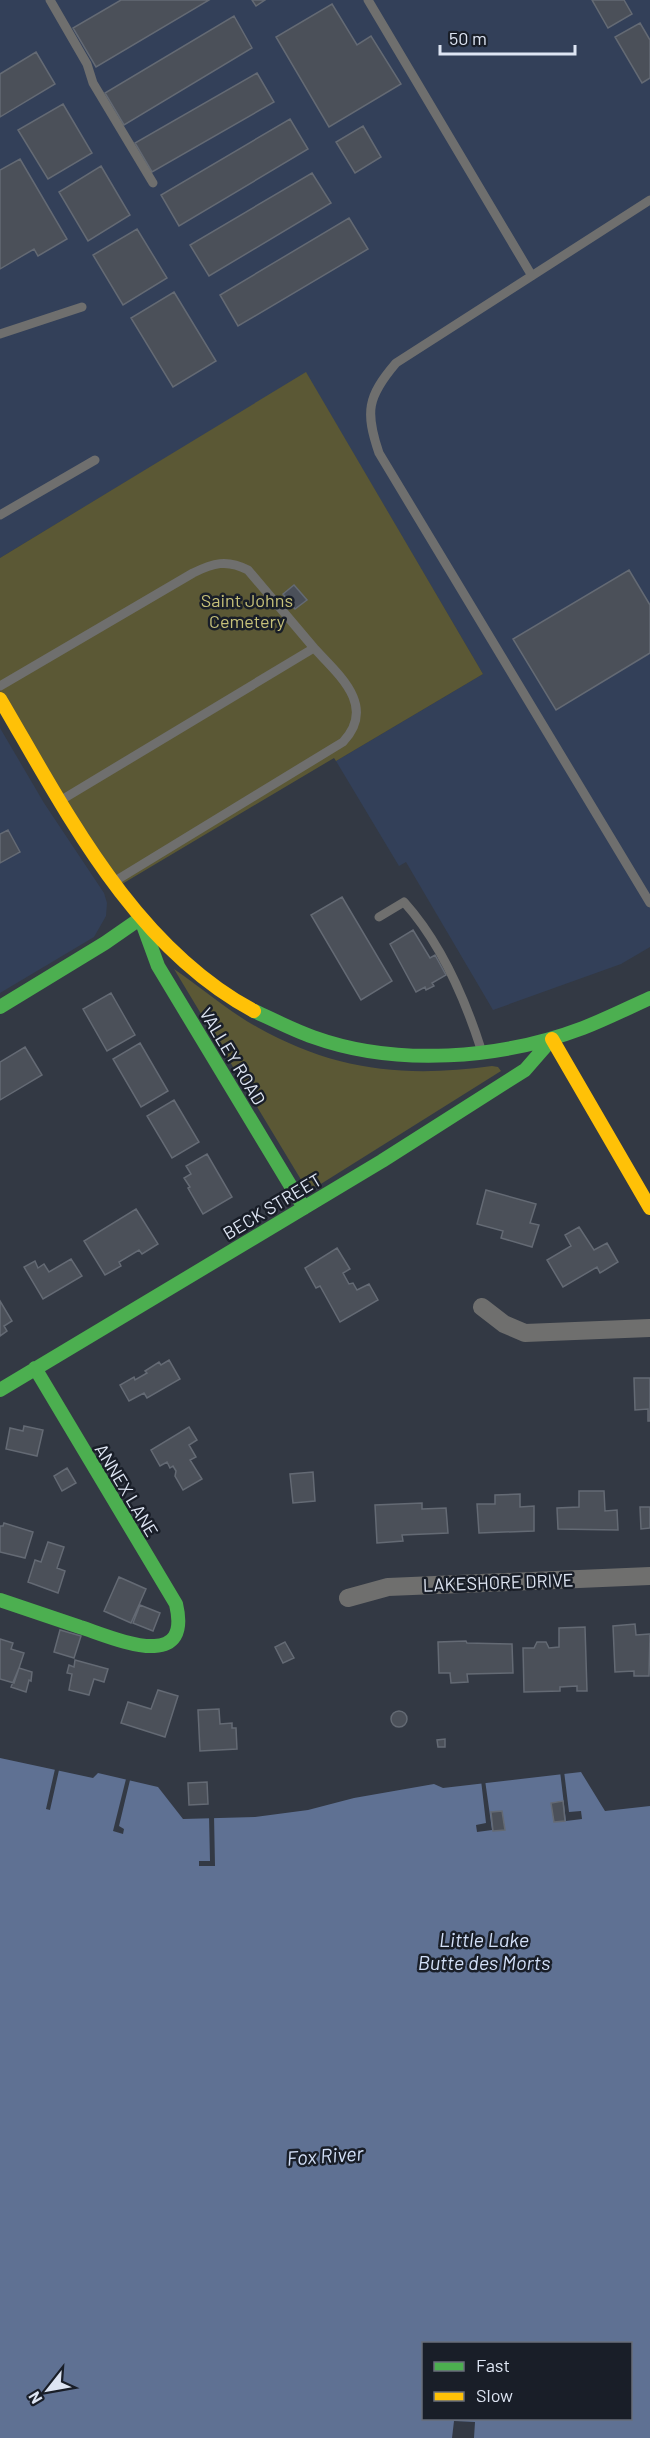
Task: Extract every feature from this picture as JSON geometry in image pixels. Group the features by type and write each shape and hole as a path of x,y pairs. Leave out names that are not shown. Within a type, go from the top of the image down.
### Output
{"street":[{"name":"VALLEY ROAD","path":"0,699 60,801 113,882 141,918 194,970 226,993 292,1029 327,1042 364,1051 402,1056 444,1057 483,1054 552,1039 601,1022 650,998"},
{"name":"VALLEY ROAD","path":"141,918 158,966 304,1208"},
{"path":"0,1007 105,944 141,918"},
{"path":"552,1039 650,1208"},
{"name":"BECK STREET","path":"0,1390 304,1208 525,1070 552,1039"},
{"path":"482,1307 504,1324 525,1333 650,1328"},
{"name":"ANNEX LANE","path":"0,1600 45,1613 141,1647 162,1645 172,1641 178,1632 181,1620 176,1605 35,1368"},
{"name":"LAKESHORE DRIVE","path":"348,1598 388,1587 650,1576"}],"lane":[{"path":"50,0 87,64 93,83 153,183"},
{"path":"368,0 532,276"},
{"path":"650,200 396,363 381,380 374,394 369,422 379,453 650,903"},
{"path":"0,334 82,307"},
{"path":"0,515 95,460"},
{"path":"0,686 193,573 211,564 224,562 248,570 347,684 357,709 357,721 352,732 332,749 113,882"},
{"path":"60,801 314,648"},
{"path":"379,917 404,902 422,922 468,1008 483,1054"}],"shaded area":[{"path":"0,0 650,0 650,947 621,964 493,1010 406,862 399,866 336,761 483,674 306,373 0,558"},
{"path":"0,728 44,803 104,893 107,903 106,916 94,937 0,993"}],"green space":[{"name":"Saint Johns Cemetery","path":"306,372 483,674 336,761 334,758 117,887 0,699 0,558"},
{"path":"174,969 246,1021 286,1042 343,1062 400,1071 460,1070 492,1066 498,1067 501,1071 316,1187 303,1183"}],"water":[{"path":"0,1758 93,1778 98,1773 158,1787 183,1819 255,1817 308,1810 354,1798 434,1784 443,1788 581,1772 605,1811 650,1806 650,2438 0,2438"}],"pier":[{"path":"55,1769 59,1770 50,1810 46,1809"},
{"path":"560,1771 564,1771 569,1812 581,1811 582,1819 566,1821"},
{"path":"126,1779 130,1780 119,1826 124,1829 123,1834 113,1831"},
{"path":"481,1780 485,1780 492,1830 477,1832 476,1825 486,1823"},
{"path":"209,1815 214,1815 215,1866 199,1866 199,1861 210,1861"},
{"path":"454,2421 475,2422 474,2438 452,2438"}],"building":[{"path":"121,0 209,0 96,67 73,28"},
{"path":"252,0 265,0 256,6"},
{"path":"592,0 624,0 632,14 608,28"},
{"path":"332,4 357,45 371,36 401,84 329,127 276,37"},
{"path":"234,16 252,48 124,125 105,93"},
{"path":"640,23 650,40 650,78 642,83 615,37"},
{"path":"36,52 55,84 0,117 0,74"},
{"path":"257,73 274,102 152,172 135,143"},
{"path":"63,104 92,153 48,179 18,130"},
{"path":"290,119 308,149 179,226 161,195"},
{"path":"363,126 381,157 355,173 336,142"},
{"path":"20,159 67,239 38,256 34,249 0,269 0,170"},
{"path":"101,166 130,215 88,241 59,192"},
{"path":"312,173 331,203 209,276 190,245"},
{"path":"349,218 368,249 238,326 220,295"},
{"path":"137,229 167,278 123,305 93,255"},
{"path":"174,292 216,361 173,387 131,318"},
{"path":"629,570 650,605 650,653 556,710 513,639"},
{"path":"294,585 307,600 295,609 283,594"},
{"path":"8,830 20,852 0,863 0,834"},
{"path":"342,897 392,981 361,1000 311,915"},
{"path":"413,930 430,958 435,955 446,975 432,983 434,986 426,990 425,987 416,992 390,944"},
{"path":"111,993 135,1035 107,1051 83,1009"},
{"path":"140,1043 168,1091 141,1107 113,1059"},
{"path":"25,1047 42,1075 0,1100 0,1062"},
{"path":"174,1100 199,1142 172,1158 147,1116"},
{"path":"207,1154 232,1197 203,1214 184,1178 191,1174 186,1166"},
{"path":"486,1190 536,1204 530,1223 539,1225 532,1247 501,1238 503,1231 477,1224"},
{"path":"136,1209 158,1244 142,1254 139,1250 119,1262 121,1266 105,1275 84,1241"},
{"path":"579,1227 594,1250 607,1243 618,1262 600,1273 597,1267 563,1287 547,1260 571,1246 565,1235"},
{"path":"337,1248 350,1269 343,1273 349,1284 353,1283 357,1290 369,1284 378,1300 340,1322 320,1286 316,1288 305,1268"},
{"path":"71,1259 82,1276 43,1299 24,1267 35,1261 38,1268 44,1264 49,1272"},
{"path":"0,1301 12,1321 4,1326 7,1331 0,1336"},
{"path":"169,1360 180,1379 147,1398 144,1393 129,1401 120,1385 147,1373 145,1371 159,1362 161,1365"},
{"path":"634,1378 650,1378 650,1421 648,1421 648,1409 635,1410"},
{"path":"24,1426 43,1430 37,1456 6,1449 10,1428 23,1431"},
{"path":"189,1427 197,1440 189,1445 196,1457 190,1460 202,1479 183,1490 175,1476 176,1471 173,1466 170,1468 167,1462 160,1466 151,1450"},
{"path":"67,1468 76,1483 62,1491 54,1476"},
{"path":"313,1472 315,1501 293,1503 290,1474"},
{"path":"579,1491 604,1491 605,1511 617,1510 618,1530 558,1529 557,1508 579,1507"},
{"path":"520,1494 520,1507 534,1506 534,1531 479,1533 477,1504 495,1504 495,1495"},
{"path":"422,1503 422,1509 446,1508 448,1533 402,1535 403,1541 377,1543 375,1505"},
{"path":"640,1507 650,1507 650,1528 641,1529"},
{"path":"4,1523 33,1532 25,1558 0,1552 0,1526"},
{"path":"48,1542 64,1547 57,1568 65,1571 58,1593 28,1582 35,1560 41,1562"},
{"path":"119,1577 146,1589 131,1623 104,1611"},
{"path":"140,1605 160,1613 153,1631 133,1623"},
{"path":"635,1624 636,1635 650,1634 649,1676 634,1676 634,1671 615,1672 613,1626"},
{"path":"585,1627 587,1691 577,1691 577,1686 560,1687 560,1691 524,1692 523,1648 534,1648 537,1642 546,1642 549,1648 559,1647 559,1628"},
{"path":"60,1630 81,1636 74,1658 54,1652"},
{"path":"0,1639 13,1643 11,1649 24,1653 14,1683 0,1679"},
{"path":"466,1641 467,1643 512,1644 513,1673 467,1674 468,1682 451,1683 450,1673 439,1673 438,1642"},
{"path":"285,1642 294,1658 283,1663 275,1647"},
{"path":"75,1660 108,1669 104,1682 94,1679 89,1695 69,1690 72,1674 67,1673 69,1665 74,1667"},
{"path":"19,1668 32,1672 26,1692 11,1687"},
{"path":"158,1690 178,1696 165,1737 121,1723 128,1702 151,1709"},
{"path":"219,1709 220,1724 232,1723 232,1728 236,1728 237,1749 200,1751 198,1710"},
{"path":"396,1711 402,1711 407,1719 405,1725 396,1727 391,1722 391,1716"},
{"path":"445,1739 445,1747 438,1747 437,1740"},
{"path":"207,1782 208,1804 189,1805 188,1783"},
{"path":"563,1801 565,1821 554,1822 551,1803"},
{"path":"502,1811 505,1830 493,1831 491,1812"}],"traffic: fast":[{"path":"0,1007 105,943 141,918"},
{"path":"143,925 158,966 304,1208"},
{"path":"254,1011 306,1034 345,1046 379,1053 413,1056 448,1055 518,1047 551,1039 592,1025 650,998"},
{"path":"0,1390 382,1161 525,1070 552,1039"},
{"path":"0,1600 111,1638 146,1646 162,1645 173,1639 178,1626 176,1604 35,1368"}],"traffic: slow":[{"path":"0,699 78,831 138,914 173,951 211,984 254,1011"},
{"path":"552,1039 650,1208"}],"water label":[{"name":"Little Lake Butte des Morts","path":"484,1950"},
{"name":"Fox River","path":"325,2155"}]}
